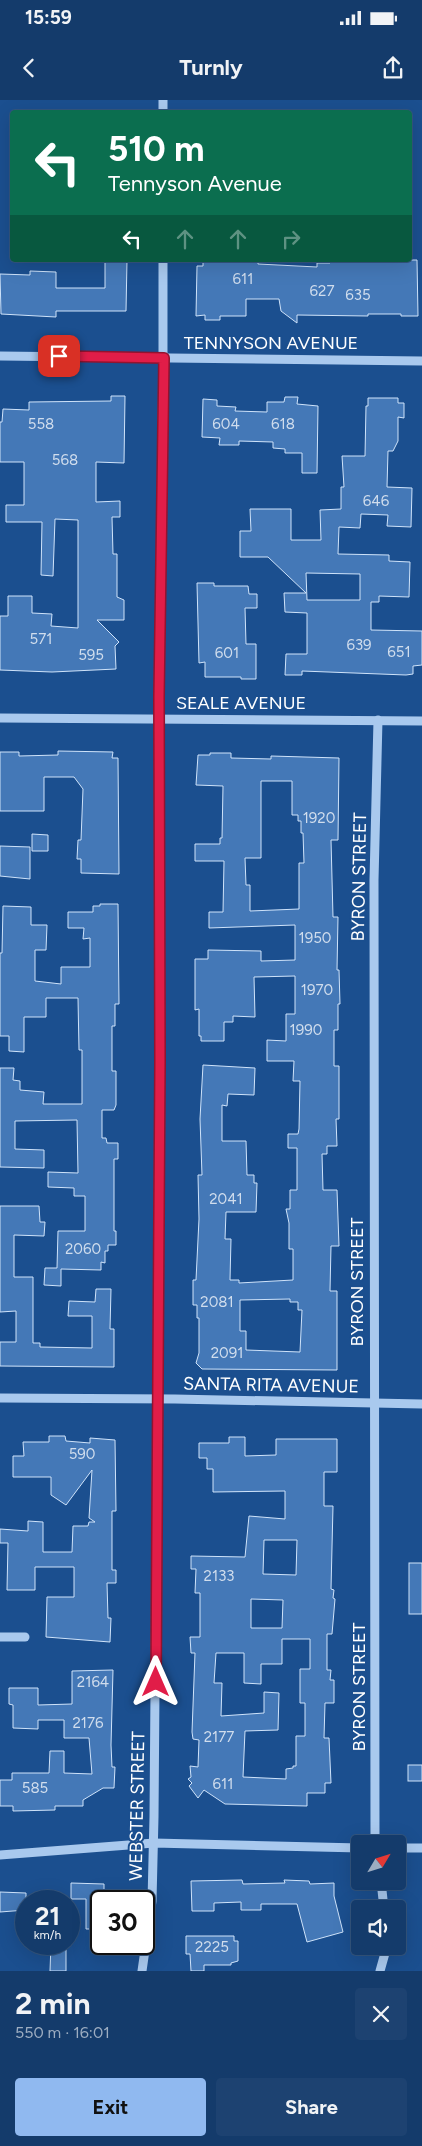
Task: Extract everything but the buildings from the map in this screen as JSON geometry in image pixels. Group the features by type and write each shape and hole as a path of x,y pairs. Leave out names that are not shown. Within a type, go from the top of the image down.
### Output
{"street":[{"name":"WEBSTER STREET","path":"142,1971 149,1926 154,1843 160,1072 158,718 164,358 163,262"},
{"name":"TENNYSON AVENUE","path":"0,356 422,360"},
{"name":"SEALE AVENUE","path":"0,718 422,721"},
{"name":"BYRON STREET","path":"375,1835 374,880 378,720"},
{"name":"SANTA RITA AVENUE","path":"0,1398 422,1404"},
{"path":"0,1637 25,1637"},
{"path":"0,1855 154,1843 351,1848"},
{"path":"406,1848 422,1848"},
{"path":"380,1971 384,1955"}],"route":[{"path":"59,356 164,358 159,697 160,1062 156,1682"}]}
